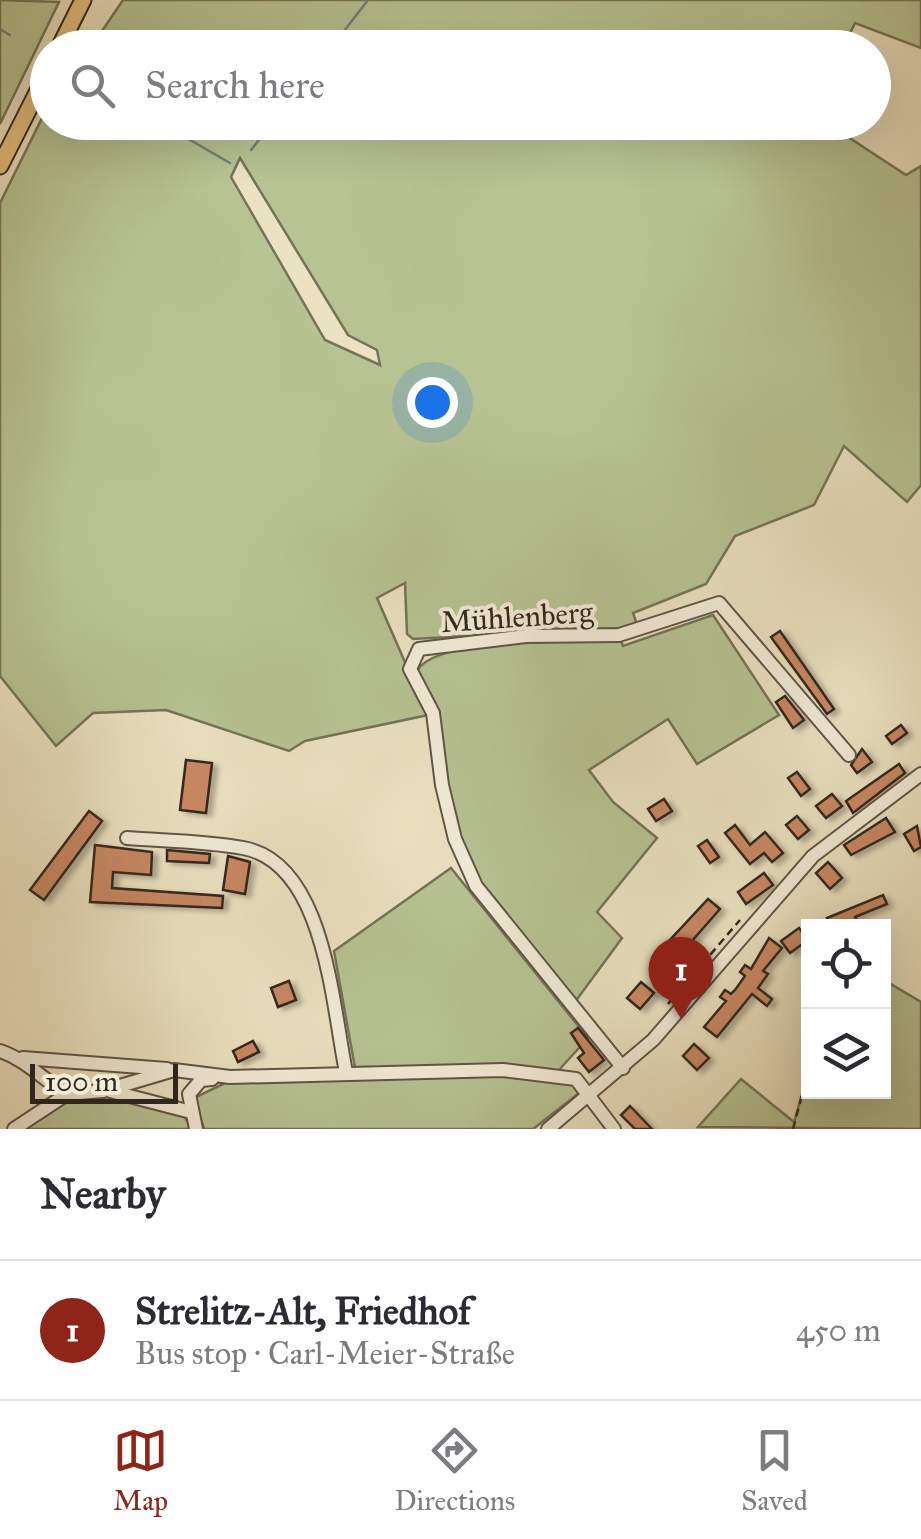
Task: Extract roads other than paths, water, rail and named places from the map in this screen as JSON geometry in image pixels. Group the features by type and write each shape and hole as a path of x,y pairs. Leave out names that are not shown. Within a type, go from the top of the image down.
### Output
{"main road":[{"path":"68,30 83,0"},
{"path":"0,166 30,107"}],"street":[{"name":"Mühlenberg","path":"622,1068 470,874 442,786 433,714 410,670 420,649 526,636 619,635 718,603 849,755"},
{"path":"548,1129 667,1025 828,842 921,774"},
{"path":"128,838 246,848 277,862 300,887 317,930 346,1072"},
{"path":"0,1051 23,1058 230,1078"},
{"path":"23,1058 42,1079 67,1094"},
{"path":"14,1129 67,1094 103,1090 179,1071"},
{"path":"179,1071 189,1094 196,1129"},
{"path":"189,1094 201,1080 230,1078 346,1072 539,1072 576,1079 614,1129"},
{"path":"103,1090 191,1112"}],"waterway":[{"path":"345,30 368,0"},
{"path":"0,29 10,35"},
{"path":"190,140 230,163"},
{"path":"251,150 259,140"}],"place":[{"name":"Strelitz-Alt, Friedhof","path":"681,1019"}]}
